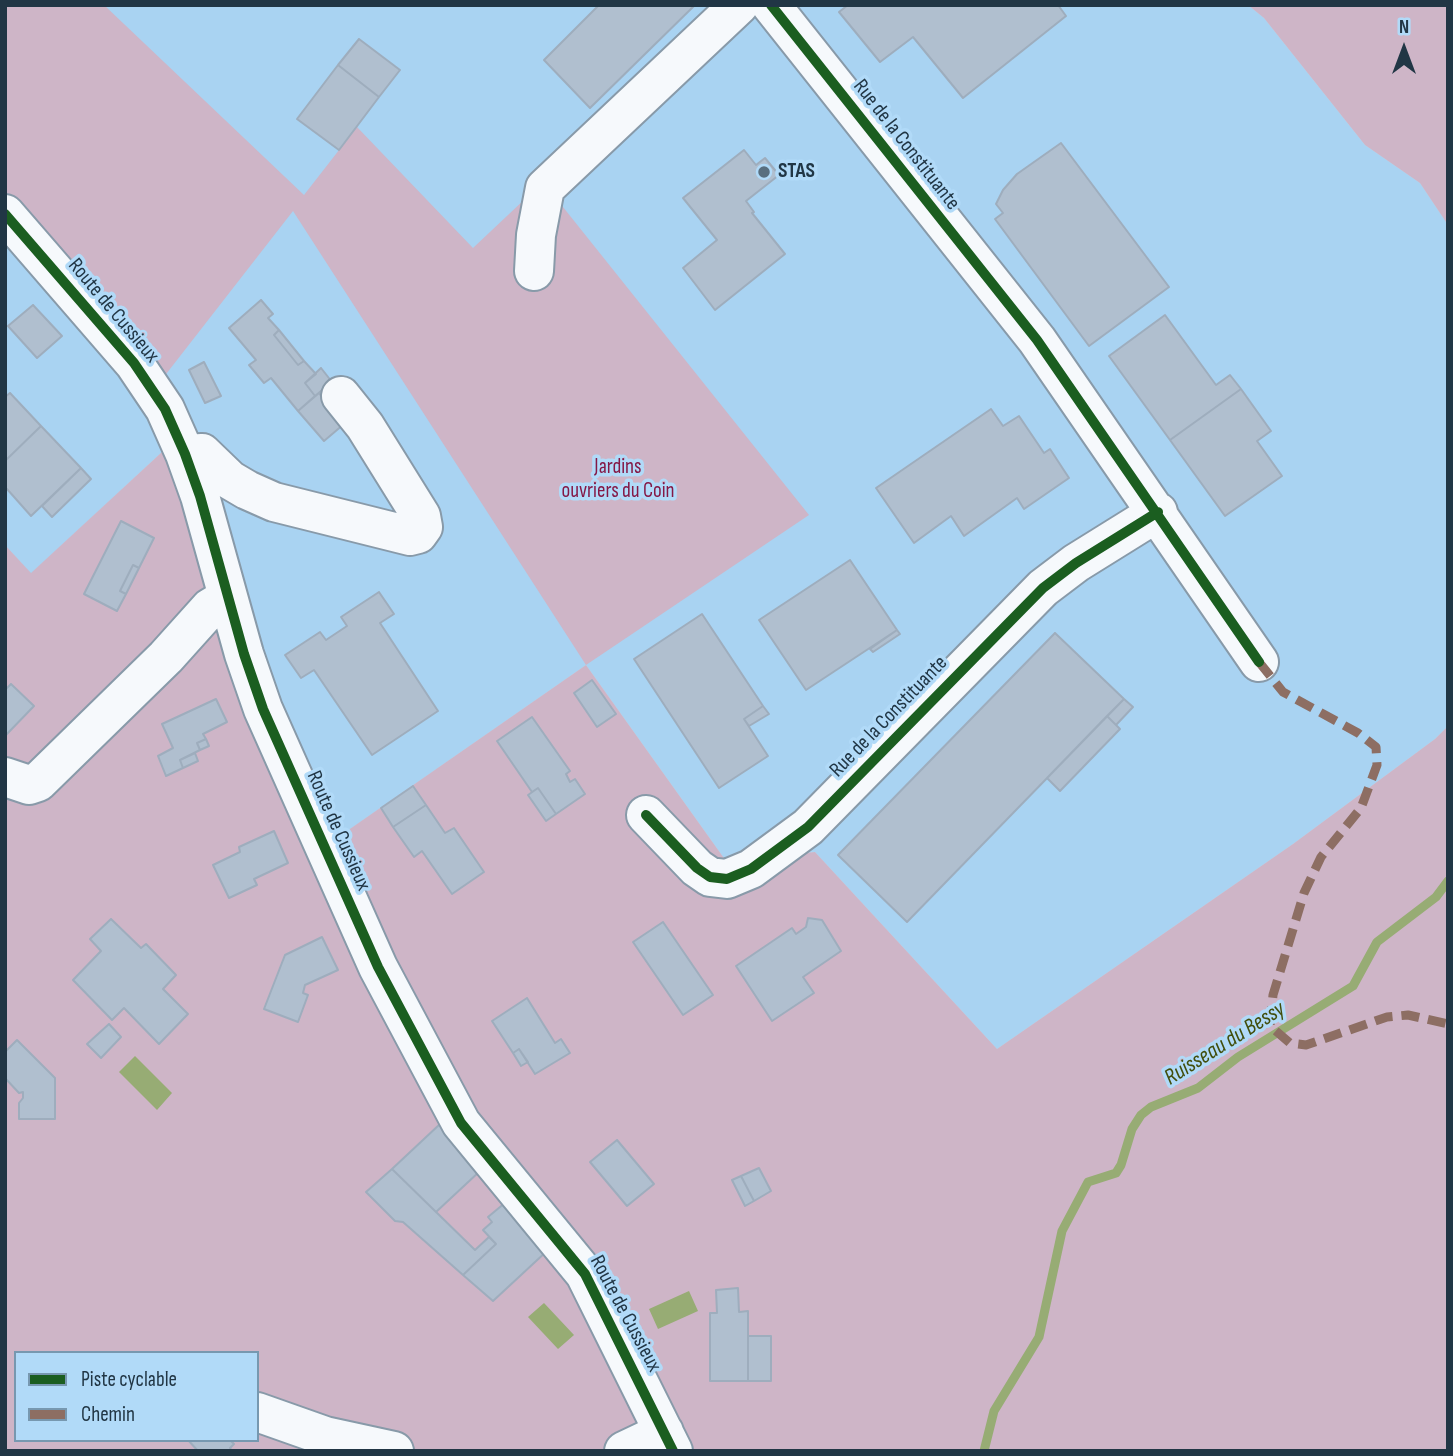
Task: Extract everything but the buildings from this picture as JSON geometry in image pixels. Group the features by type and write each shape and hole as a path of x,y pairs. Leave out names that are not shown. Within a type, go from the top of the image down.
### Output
{"street":[{"path":"534,271 536,235 545,188 739,5"},
{"name":"Rue de la Constituante","path":"771,5 1037,340 1259,662"},
{"name":"Route de Cussieux","path":"5,215 134,363 165,409 200,496 263,709 378,967 461,1123 585,1274 668,1441"},
{"path":"185,454 202,453 230,480 247,491 274,502 411,536 418,534 423,527 421,516 365,426 341,396"},
{"name":"Rue de la Constituante","path":"646,815 697,868 710,877 727,879 751,869 808,827 1043,588 1158,512"},
{"path":"5,777 29,785 38,782 166,657 210,608 228,597"},
{"path":"259,1413 325,1436 394,1451"},
{"path":"624,1451 668,1441"}],"shaded area":[{"path":"5,5 1248,5 1264,18 1365,145 1420,183 1448,225 1448,726 1435,739 1293,844 997,1049 815,852 726,861 586,665 333,841 162,452 31,574 5,545"},
{"path":"135,1056 172,1093 157,1110 119,1072"},
{"path":"689,1291 698,1311 658,1329 649,1309"},
{"path":"544,1303 574,1335 558,1349 528,1317"}],"green space":[{"name":"Jardins ouvriers du Coin","path":"5,5 104,5 304,195 357,127 473,248 543,182 809,515 586,665 293,211 163,378 5,194"},
{"path":"1248,5 1448,5 1448,225 1420,183 1365,145 1264,18"},
{"path":"162,452 242,607 334,840 586,665 726,861 815,852 997,1049 1293,844 1435,739 1448,726 1448,1451 5,1451 5,545 31,573"}],"waterway":[{"name":"Ruisseau du Bessy","path":"984,1451 994,1411 1039,1337 1062,1231 1088,1182 1116,1173 1132,1129 1141,1115 1151,1107 1198,1088 1238,1057 1353,986 1377,942 1436,897 1448,881"}],"marked path":[{"path":"1259,662 1283,692 1358,733 1376,747 1377,765 1361,808 1321,857 1304,893 1273,995 1270,1026 1290,1043 1306,1045 1387,1017 1408,1015 1448,1024"}],"cycle path":[{"path":"771,5 1037,340 1259,662"},
{"path":"5,214 134,363 165,409 200,496 244,654 263,709 378,967 461,1123 585,1274 673,1451"},
{"path":"646,815 697,868 710,877 727,879 751,869 808,827 1043,588 1076,563 1158,512"}],"place":[{"name":"STAS","path":"764,172"}]}
